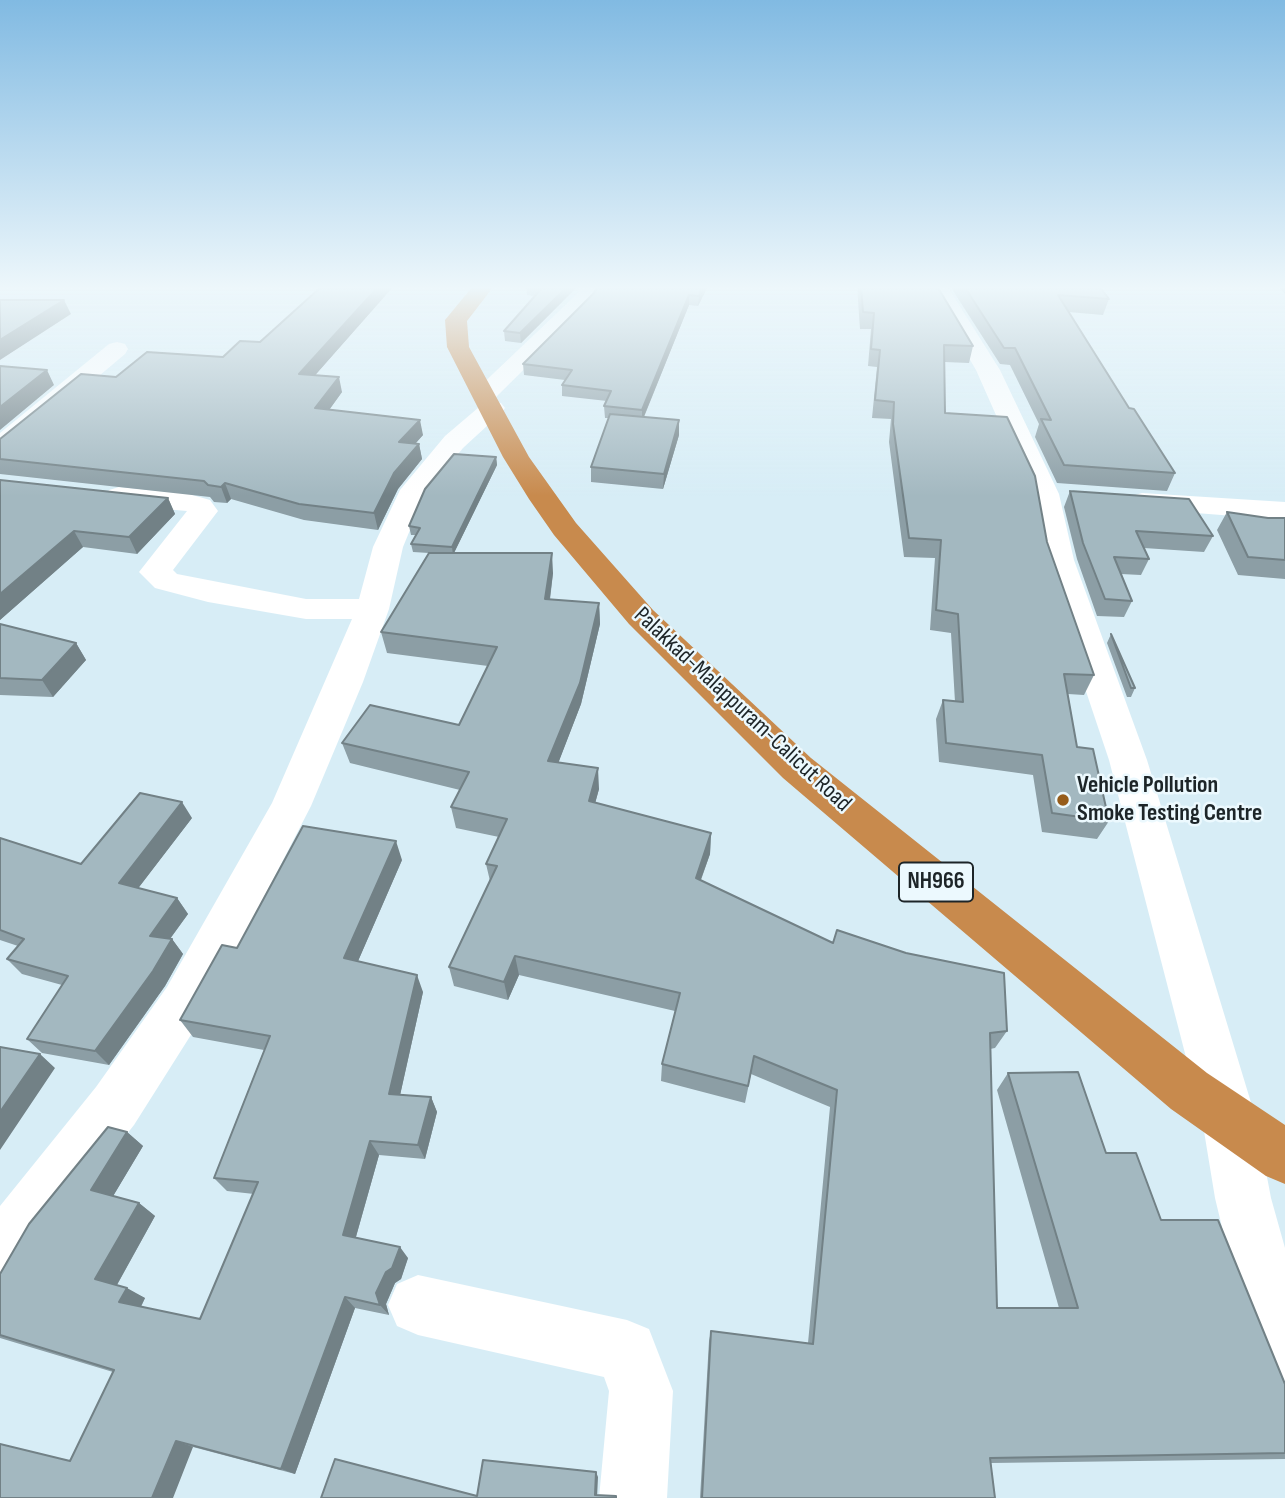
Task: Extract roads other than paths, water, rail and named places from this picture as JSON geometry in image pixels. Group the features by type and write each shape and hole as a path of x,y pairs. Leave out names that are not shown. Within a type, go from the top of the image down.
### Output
{"highway":[{"name":"Palakkad-Malappuram-Calicut Road","path":"463,356 516,457 543,499 609,582 641,617 797,768 1189,1091 1285,1157"}],"street":[{"path":"0,446 109,356"},
{"path":"0,1262 27,1215 115,1106 184,1003 291,806 345,682 373,609 388,547 410,496 428,471 531,356"},
{"path":"979,356 1058,495 1058,560 1128,760 1230,1119 1243,1198 1285,1360"},
{"path":"89,494 200,506 203,512 201,517 155,572 166,581 208,592 306,609 373,609"},
{"path":"1122,500 1285,511"},
{"path":"418,1305 627,1351 641,1391 634,1498"}],"place":[{"name":"Vehicle Pollution Smoke Testing Centre","path":"1063,800"}]}
